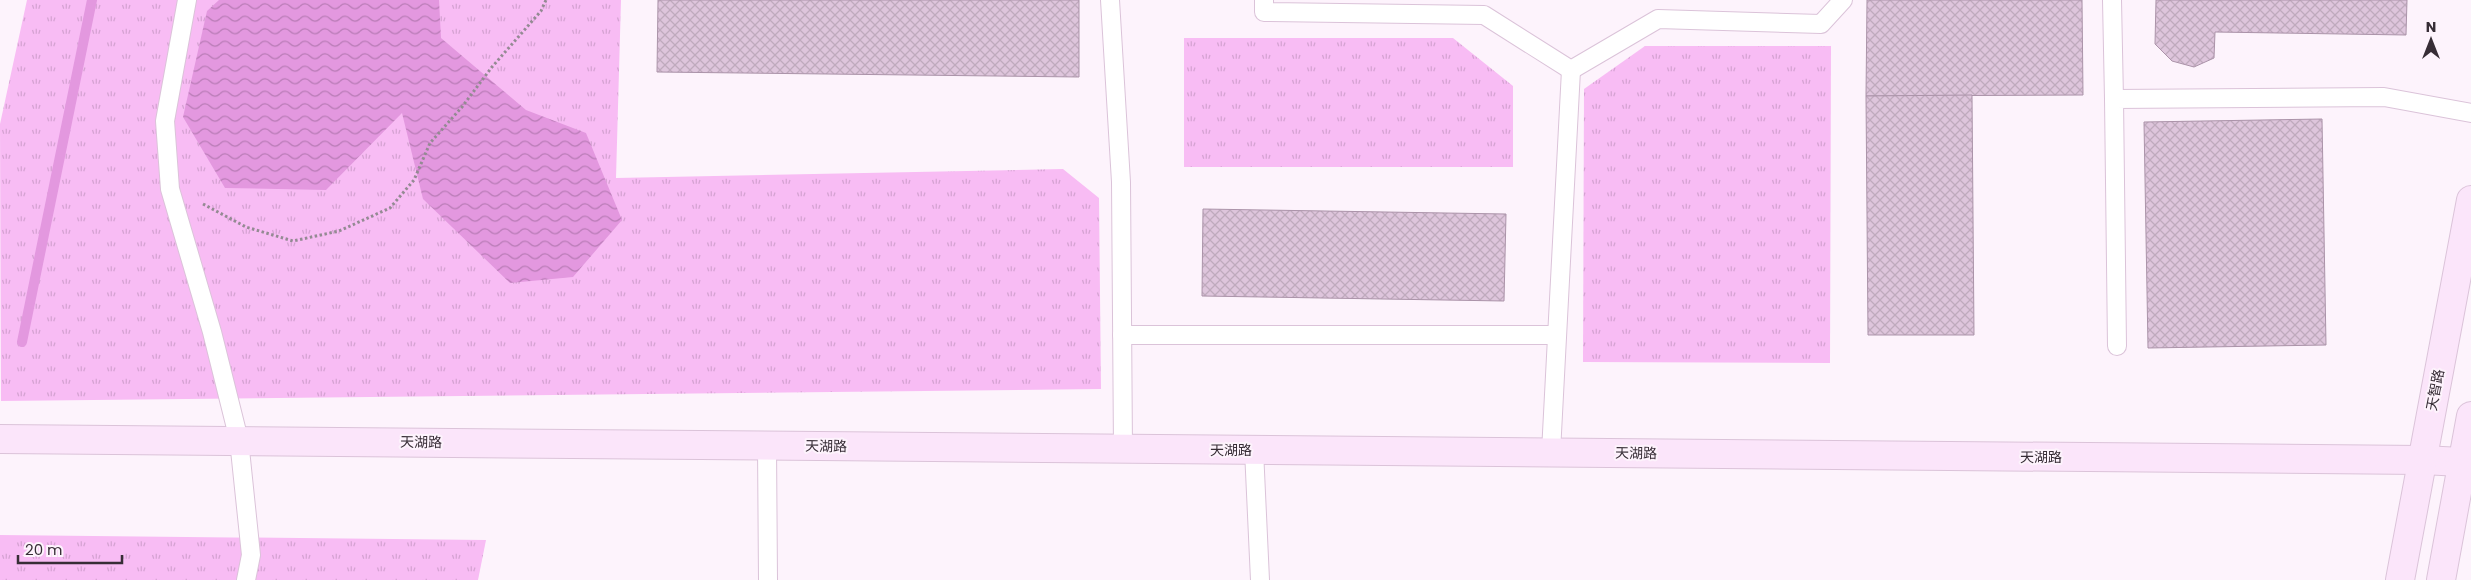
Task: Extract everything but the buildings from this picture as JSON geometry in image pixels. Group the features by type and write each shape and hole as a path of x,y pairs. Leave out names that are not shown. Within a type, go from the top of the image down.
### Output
{"street":[{"name":"天智路","path":"2400,580 2471,200"},
{"path":"2441,580 2471,416"},
{"name":"天湖路","path":"0,439 2422,460 2462,462"}],"lane":[{"path":"187,0 165,121 170,189 212,332 239,440 250,555 246,580"},
{"path":"1110,0 1121,182 1123,449"},
{"path":"1264,0 1264,12 1484,15 1571,70"},
{"path":"1571,70 1658,19 1820,24 1843,0"},
{"path":"2112,0 2117,346"},
{"path":"1551,452 1571,70"},
{"path":"2114,99 2384,97 2471,113"},
{"path":"1122,335 1557,335"},
{"path":"767,446 768,580"},
{"path":"1254,450 1260,580"}],"path":[{"path":"169,178 209,210 246,227 293,240 339,231 390,208 414,180 430,143 541,11 546,0"}],"green space":[{"path":"27,0 621,0 616,178 1063,169 1099,198 1101,389 1,401 0,124"},
{"path":"1184,38 1453,38 1513,86 1513,167 1184,167"},
{"path":"1645,46 1831,46 1830,363 1583,362 1584,89"},
{"path":"0,535 486,540 478,580 0,580"}],"water":[{"path":"219,0 439,0 441,38 526,110 586,133 622,220 573,277 510,283 423,199 402,113 326,190 225,188 183,117 207,11"}],"waterway":[{"path":"22,342 92,0"}]}
